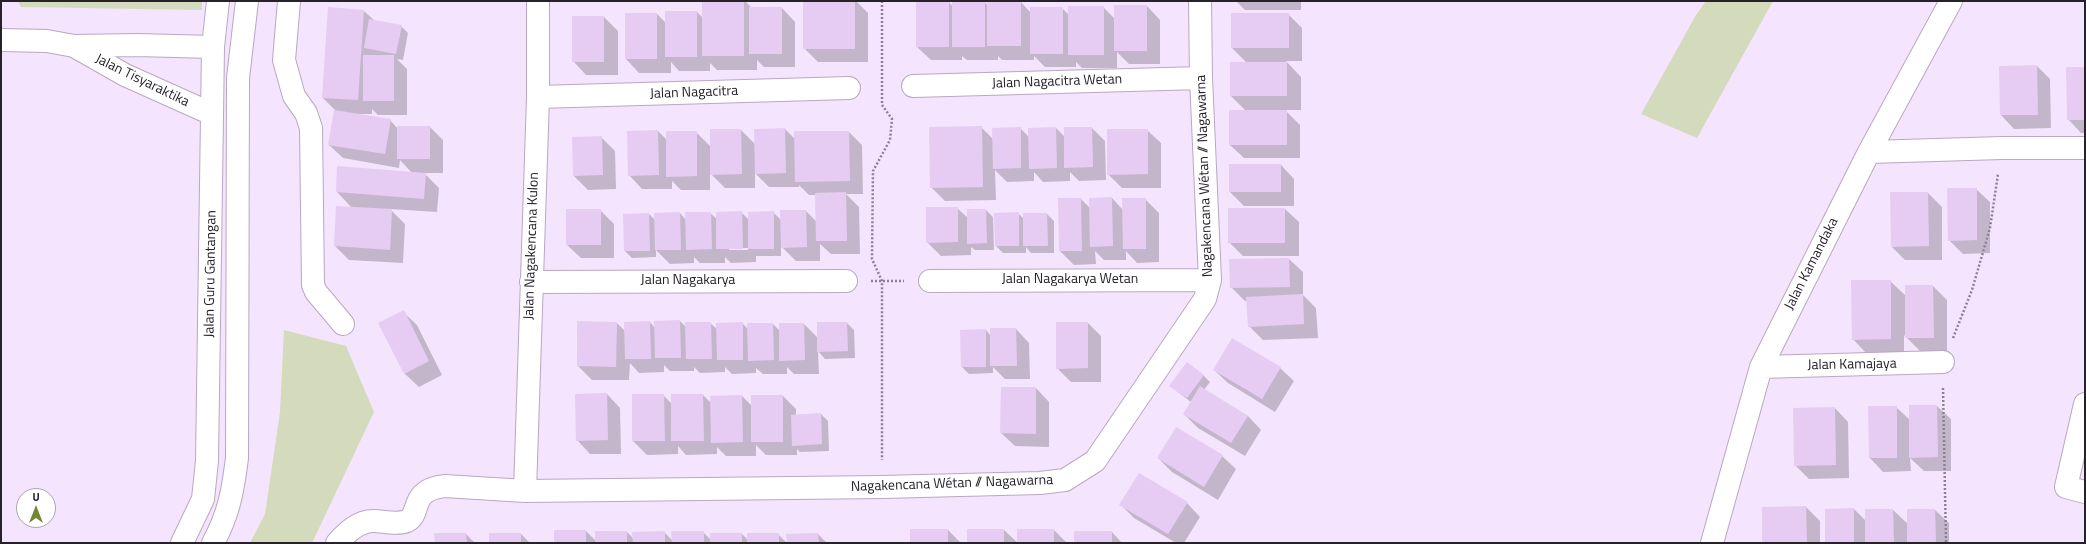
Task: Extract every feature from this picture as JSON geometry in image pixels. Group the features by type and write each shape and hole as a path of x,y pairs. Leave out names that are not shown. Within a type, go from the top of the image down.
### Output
{"street":[{"name":"Jalan Guru Gantangan","path":"182,543 203,499 207,461 213,47 218,1"},
{"name":"Jalan Guru Gantangan","path":"213,543 224,523 234,485 237,458 238,78 247,1"},
{"path":"289,1 284,60 294,96 306,114 311,128 313,285 316,292 343,324"},
{"name":"Jalan Nagakencana Kulon","path":"525,490 538,97 538,1"},
{"name":"Nagakencana Wétan // Nagawarna","path":"336,543 349,530 371,521 389,523 406,521 411,518 415,505 423,494 432,487 445,486 525,490 882,487 1040,483 1065,480 1094,461 1204,299 1210,280 1201,78 1200,1"},
{"name":"Jalan Kamandaka","path":"1712,543 1760,367 1869,152 1951,1"},
{"name":"Jalan Tisyaraktika","path":"1,40 47,41 74,46 137,45 213,47"},
{"name":"Jalan Tisyaraktika","path":"74,46 125,76 212,114"},
{"name":"Jalan Nagacitra Wetan","path":"913,86 1201,78"},
{"name":"Jalan Nagacitra","path":"538,97 849,88"},
{"path":"1869,152 2002,148 2085,148"},
{"name":"Jalan Nagakarya Wetan","path":"930,281 1210,280"},
{"name":"Jalan Nagakarya","path":"531,282 846,281"},
{"name":"Jalan Kamajaya","path":"1760,367 1943,362"},
{"path":"2085,404 2066,487 2085,492"}],"path":[{"path":"882,1 882,105 892,119 890,140 872,171 872,259 882,281 882,487"},
{"path":"849,88 913,86"},
{"path":"846,281 930,281"}],"green space":[{"path":"18,1 202,1 202,10 21,7"},
{"path":"1706,1 1773,1 1697,138 1641,114 1696,15"},
{"path":"284,330 346,346 374,412 312,543 250,543 265,514 280,412"}],"building":[{"path":"702,1 744,1 744,56 702,56"},
{"path":"803,1 855,1 855,49 803,49"},
{"path":"916,1 949,1 949,47 916,47"},
{"path":"952,1 985,1 985,47 952,47"},
{"path":"987,1 1021,1 1021,46 987,46"},
{"path":"1114,5 1147,5 1147,51 1114,51"},
{"path":"1068,6 1104,6 1104,55 1068,55"},
{"path":"328,7 364,10 358,100 322,98"},
{"path":"749,7 782,7 782,54 749,54"},
{"path":"1030,7 1063,7 1063,54 1030,54"},
{"path":"665,11 697,11 697,57 665,57"},
{"path":"625,13 657,13 657,59 625,59"},
{"path":"1231,13 1289,13 1289,48 1231,48"},
{"path":"572,16 604,16 604,62 572,62"},
{"path":"369,19 402,25 396,54 364,48"},
{"path":"363,55 394,55 394,101 363,101"},
{"path":"1230,62 1287,62 1287,96 1230,96"},
{"path":"2037,65 2038,115 2000,115 1999,66"},
{"path":"2066,67 2085,67 2085,120 2067,120"},
{"path":"334,110 391,119 385,154 328,145"},
{"path":"1229,110 1287,110 1287,145 1229,145"},
{"path":"397,126 430,126 430,159 397,159"},
{"path":"982,126 983,187 930,188 929,127"},
{"path":"1021,127 1021,168 993,169 992,128"},
{"path":"1056,127 1057,168 1029,169 1028,128"},
{"path":"1064,127 1092,127 1093,167 1064,168"},
{"path":"785,128 786,173 755,174 754,129"},
{"path":"710,129 741,129 742,174 710,175"},
{"path":"1107,129 1148,129 1148,174 1107,175"},
{"path":"658,130 659,175 628,176 627,131"},
{"path":"666,131 697,131 697,176 666,177"},
{"path":"794,131 849,131 850,181 795,182"},
{"path":"602,136 603,175 573,176 572,137"},
{"path":"1229,164 1281,164 1281,192 1229,192"},
{"path":"337,166 426,173 424,199 336,192"},
{"path":"1947,188 1977,188 1977,240 1948,241"},
{"path":"846,192 847,241 816,241 815,193"},
{"path":"1890,192 1928,192 1929,246 1891,247"},
{"path":"1112,197 1113,246 1090,247 1089,198"},
{"path":"1058,198 1081,198 1082,251 1059,251"},
{"path":"1122,198 1146,198 1146,249 1123,249"},
{"path":"336,206 392,209 390,250 334,246"},
{"path":"926,207 958,207 958,242 926,243"},
{"path":"1228,208 1285,208 1285,243 1228,243"},
{"path":"566,209 601,209 601,245 566,245"},
{"path":"967,209 986,209 987,243 967,244"},
{"path":"780,210 806,210 807,247 781,248"},
{"path":"742,211 743,249 716,249 716,212"},
{"path":"774,211 774,249 748,249 748,212"},
{"path":"680,212 681,250 655,250 654,213"},
{"path":"685,212 711,212 712,249 686,250"},
{"path":"1019,212 1019,246 995,246 994,213"},
{"path":"649,213 650,251 624,251 623,214"},
{"path":"1023,213 1047,213 1048,246 1023,246"},
{"path":"1289,258 1290,287 1230,288 1229,259"},
{"path":"1851,280 1891,280 1891,339 1852,340"},
{"path":"1905,285 1933,285 1934,338 1905,338"},
{"path":"1303,294 1304,324 1248,327 1246,297"},
{"path":"404,310 429,361 404,374 378,323"},
{"path":"680,320 681,358 655,358 654,321"},
{"path":"577,321 617,322 616,367 577,366"},
{"path":"650,321 651,359 625,359 624,322"},
{"path":"685,322 711,322 712,359 686,359"},
{"path":"743,322 743,360 717,360 716,323"},
{"path":"817,322 847,322 848,351 817,352"},
{"path":"1056,322 1088,322 1088,368 1056,369"},
{"path":"747,323 773,323 774,360 748,361"},
{"path":"779,323 804,323 805,360 779,361"},
{"path":"990,328 1016,328 1017,366 990,366"},
{"path":"986,329 986,367 961,367 960,330"},
{"path":"1232,338 1281,367 1262,399 1213,370"},
{"path":"1187,362 1204,375 1187,398 1169,386"},
{"path":"1200,386 1248,416 1231,443 1183,414"},
{"path":"1001,387 1036,387 1036,434 1000,433"},
{"path":"607,393 608,440 576,441 575,394"},
{"path":"632,394 664,394 665,441 632,441"},
{"path":"671,394 703,394 704,441 671,441"},
{"path":"742,395 743,442 711,443 710,396"},
{"path":"751,395 783,395 783,442 751,442"},
{"path":"1909,405 1937,405 1938,457 1909,458"},
{"path":"1868,406 1897,406 1897,458 1869,458"},
{"path":"1835,407 1836,465 1794,466 1793,408"},
{"path":"821,413 822,444 792,446 791,415"},
{"path":"1176,427 1223,455 1204,487 1157,458"},
{"path":"1139,473 1188,502 1168,534 1119,505"},
{"path":"1806,506 1807,543 1762,543 1762,507"},
{"path":"1854,508 1854,543 1825,543 1825,509"},
{"path":"1865,509 1893,509 1894,543 1865,543"},
{"path":"1907,509 1935,509 1936,543 1907,543"},
{"path":"910,529 948,529 948,543 910,543"},
{"path":"967,529 1004,529 1004,543 967,543"},
{"path":"1017,529 1054,529 1054,543 1017,543"},
{"path":"554,530 586,530 586,543 554,543"},
{"path":"595,531 627,531 627,543 595,543"},
{"path":"665,531 665,543 633,543 632,532"},
{"path":"671,531 704,531 704,543 672,543"},
{"path":"1074,531 1112,531 1112,543 1074,543"},
{"path":"434,533 466,533 467,543 435,543"},
{"path":"489,533 521,533 521,543 489,543"},
{"path":"710,533 742,533 742,543 710,543"},
{"path":"747,533 779,533 779,543 747,543"},
{"path":"818,533 819,543 787,543 786,534"}]}
